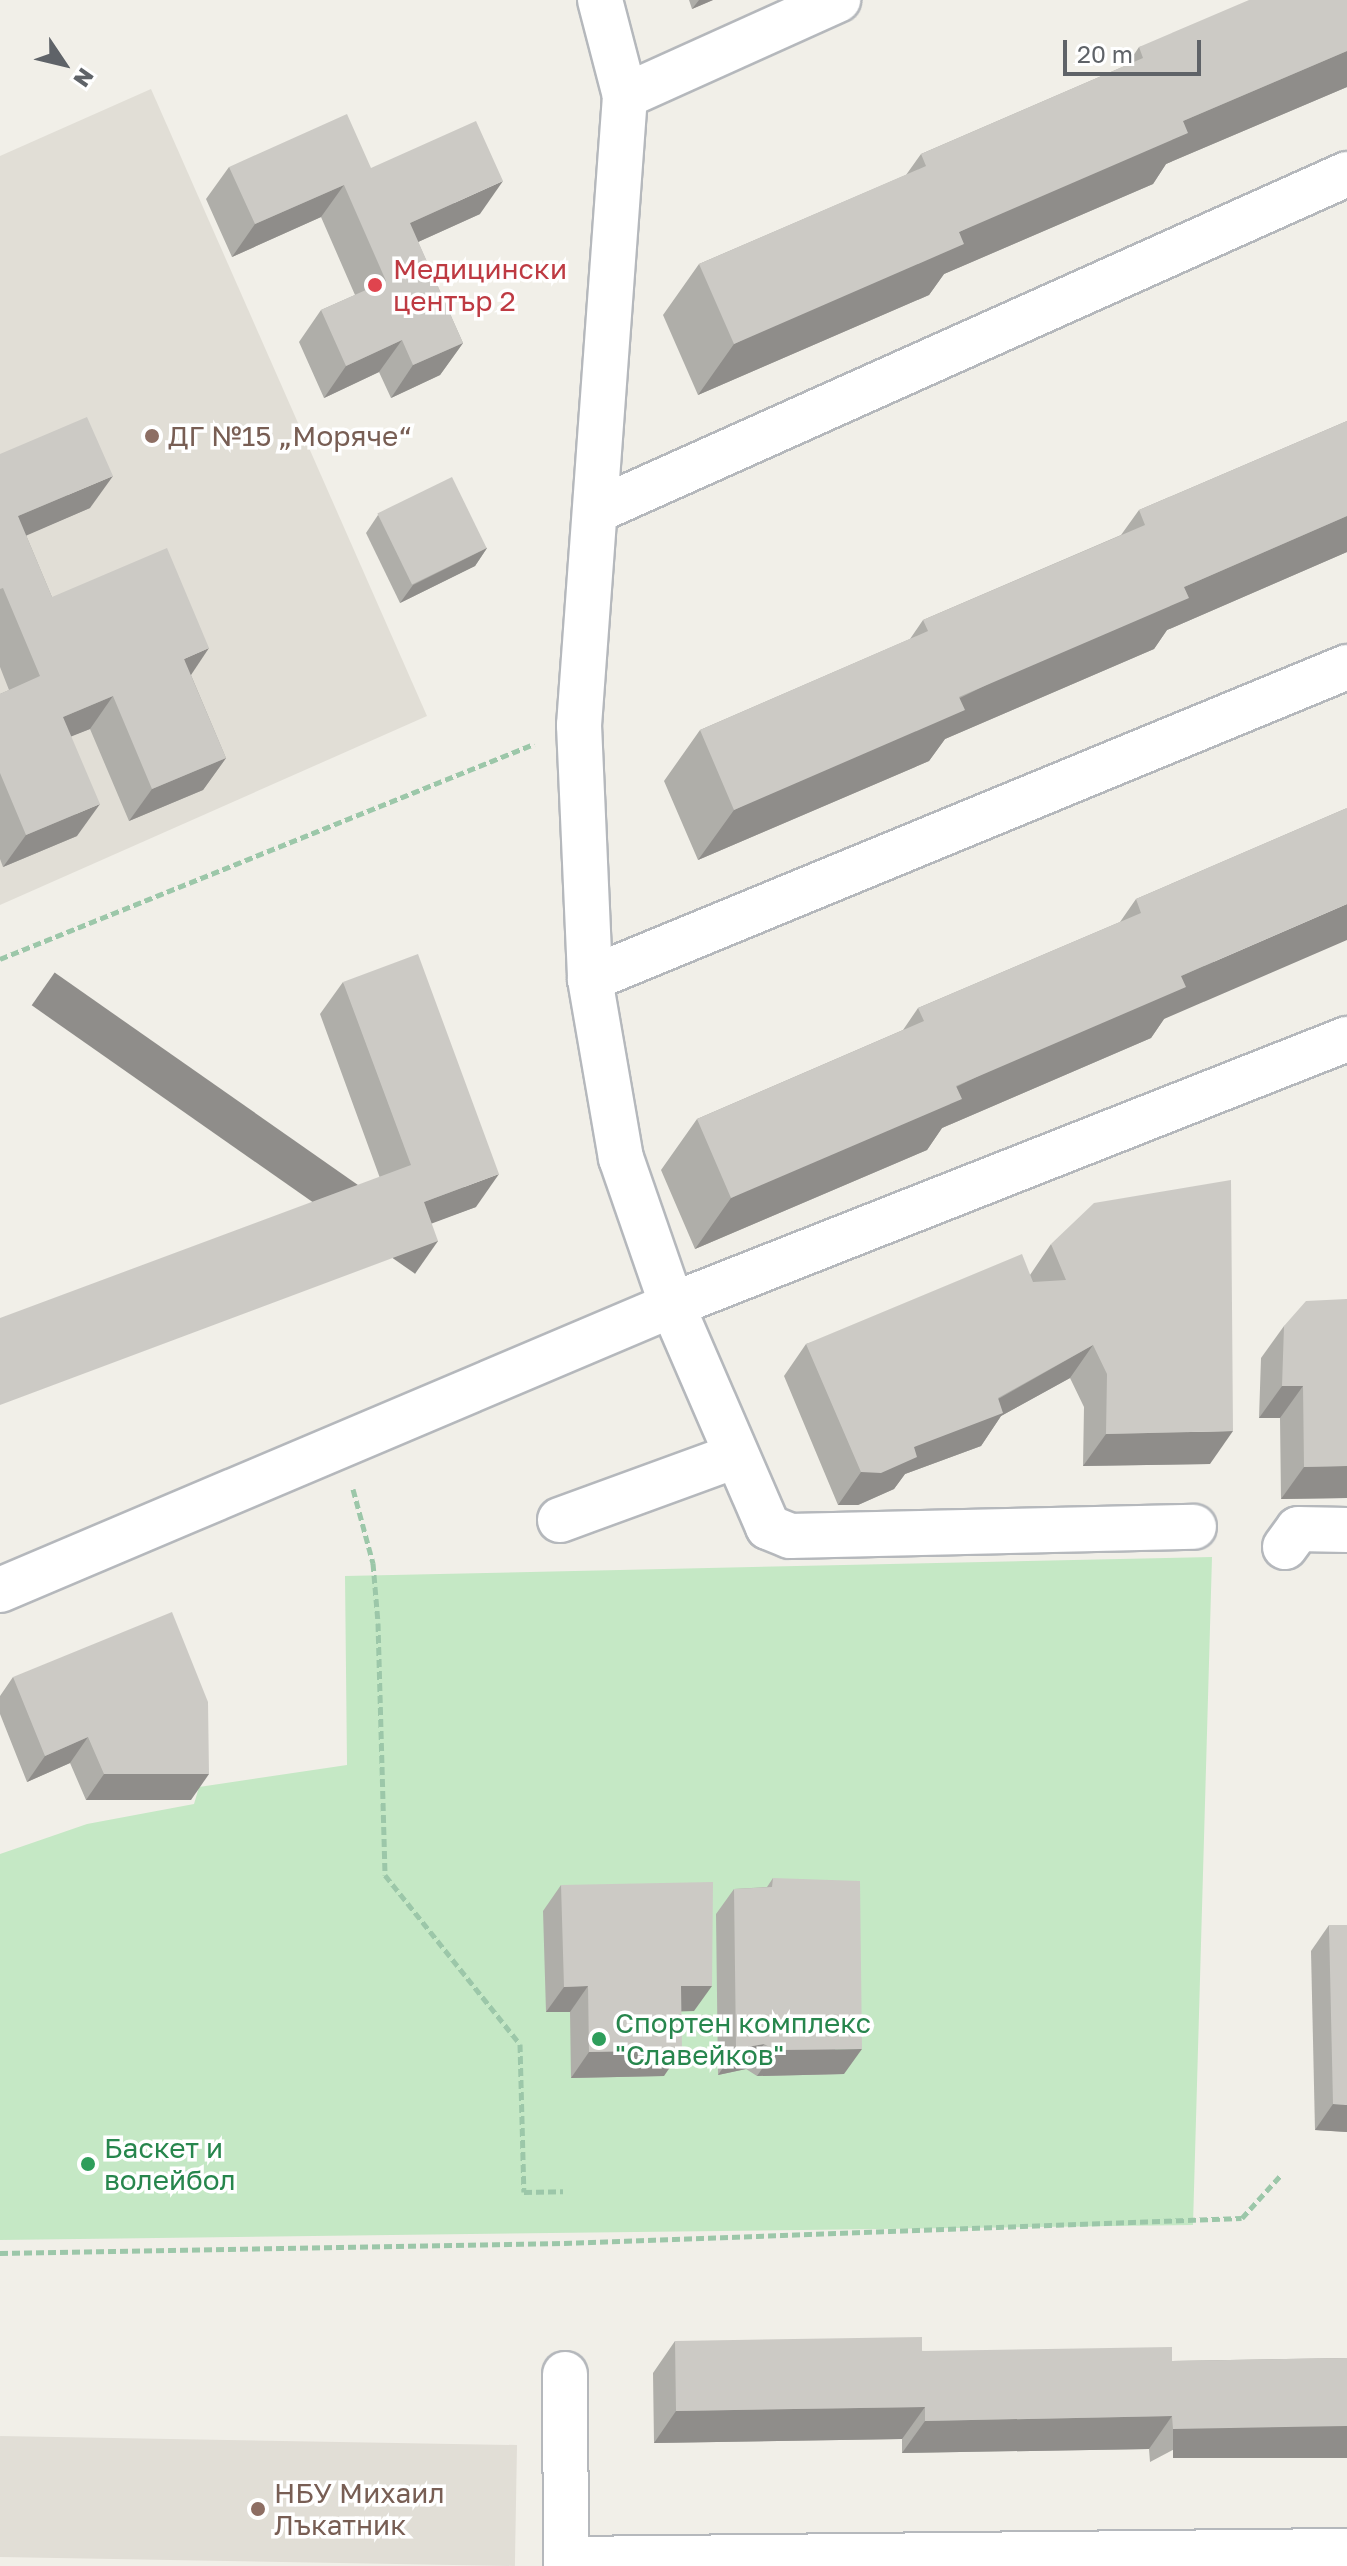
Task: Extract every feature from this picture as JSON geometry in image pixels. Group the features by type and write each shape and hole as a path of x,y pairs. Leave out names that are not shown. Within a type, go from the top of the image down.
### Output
{"street":[{"path":"600,0 625,96 600,509 579,725 590,979 621,1158 672,1305 768,1527 790,1536 1194,1527"},
{"path":"625,96 838,0"},
{"path":"600,509 1347,174"},
{"path":"590,979 1347,667"},
{"path":"0,1590 672,1305 1347,1039"},
{"path":"560,1520 735,1456"},
{"path":"1285,1547 1298,1529 1347,1530"},
{"path":"565,2374 566,2562 1347,2551"}],"path":[{"path":"0,959 579,725"},
{"path":"338,1447 373,1563 385,1875 520,2044 524,2192 563,2191"},
{"path":"0,2253 564,2243 1242,2218 1280,2176"}],"shaded area":[{"name":"ДГ №15 „Моряче“","path":"151,89 427,716 0,905 0,156"},
{"name":"НБУ Михаил Лъкатник","path":"0,2436 517,2445 515,2566 0,2557"}],"green space":[{"name":"Спортен комплекс \"Славейков\"","path":"1212,1557 1193,2225 0,2240 0,1854 87,1824 194,1804 199,1787 347,1765 345,1576"}],"building":[{"path":"1249,0 1347,0 1347,51 1183,121 1188,133 959,232 964,244 734,344 699,264 926,166 921,154 1143,58 1139,47"},
{"path":"347,114 371,168 476,121 503,181 410,223 463,343 413,365 402,340 346,366 321,310 386,281 344,185 255,224 229,167"},
{"path":"87,417 113,476 18,516 52,597 167,548 209,648 184,659 226,758 152,789 113,696 63,717 100,804 26,835 0,773 0,694 40,676 3,588 0,589 0,454"},
{"path":"1347,421 1347,516 1184,587 1189,598 959,697 965,710 734,810 700,730 928,631 923,620 1145,525 1139,510"},
{"path":"452,477 487,548 412,584 377,513"},
{"path":"1347,808 1347,904 1181,976 1186,987 956,1086 962,1099 731,1198 697,1119 924,1021 918,1008 1141,913 1136,899"},
{"path":"418,954 499,1174 424,1202 438,1241 0,1405 0,1318 411,1165 343,982"},
{"path":"1231,1180 1233,1431 1106,1434 1107,1374 1093,1345 998,1398 1003,1413 914,1447 917,1457 881,1473 861,1472 806,1344 1022,1254 1033,1282 1066,1280 1051,1244 1094,1203"},
{"path":"1347,1299 1347,1466 1304,1467 1303,1386 1282,1386 1284,1326 1306,1301"},
{"path":"172,1612 208,1702 209,1774 104,1774 88,1737 45,1756 13,1677"},
{"path":"773,1878 860,1881 862,2049 775,2050 764,2044 736,2049 734,1889 772,1887"},
{"path":"713,1882 712,1986 681,1986 682,2050 589,2052 588,1986 564,1987 561,1885"},
{"path":"1329,1925 1347,1925 1347,2105 1333,2104"},
{"path":"922,2337 922,2351 1172,2347 1172,2361 1347,2358 1347,2426 1173,2429 1172,2416 925,2421 925,2407 676,2411 675,2341"}],"place":[{"name":"Медицински център 2","path":"375,285"},
{"name":"ДГ №15 „Моряче“","path":"152,436"},
{"name":"Спортен комплекс \"Славейков\"","path":"599,2039"},
{"name":"Баскет и волейбол","path":"88,2164"},
{"name":"НБУ Михаил Лъкатник","path":"258,2509"}]}
